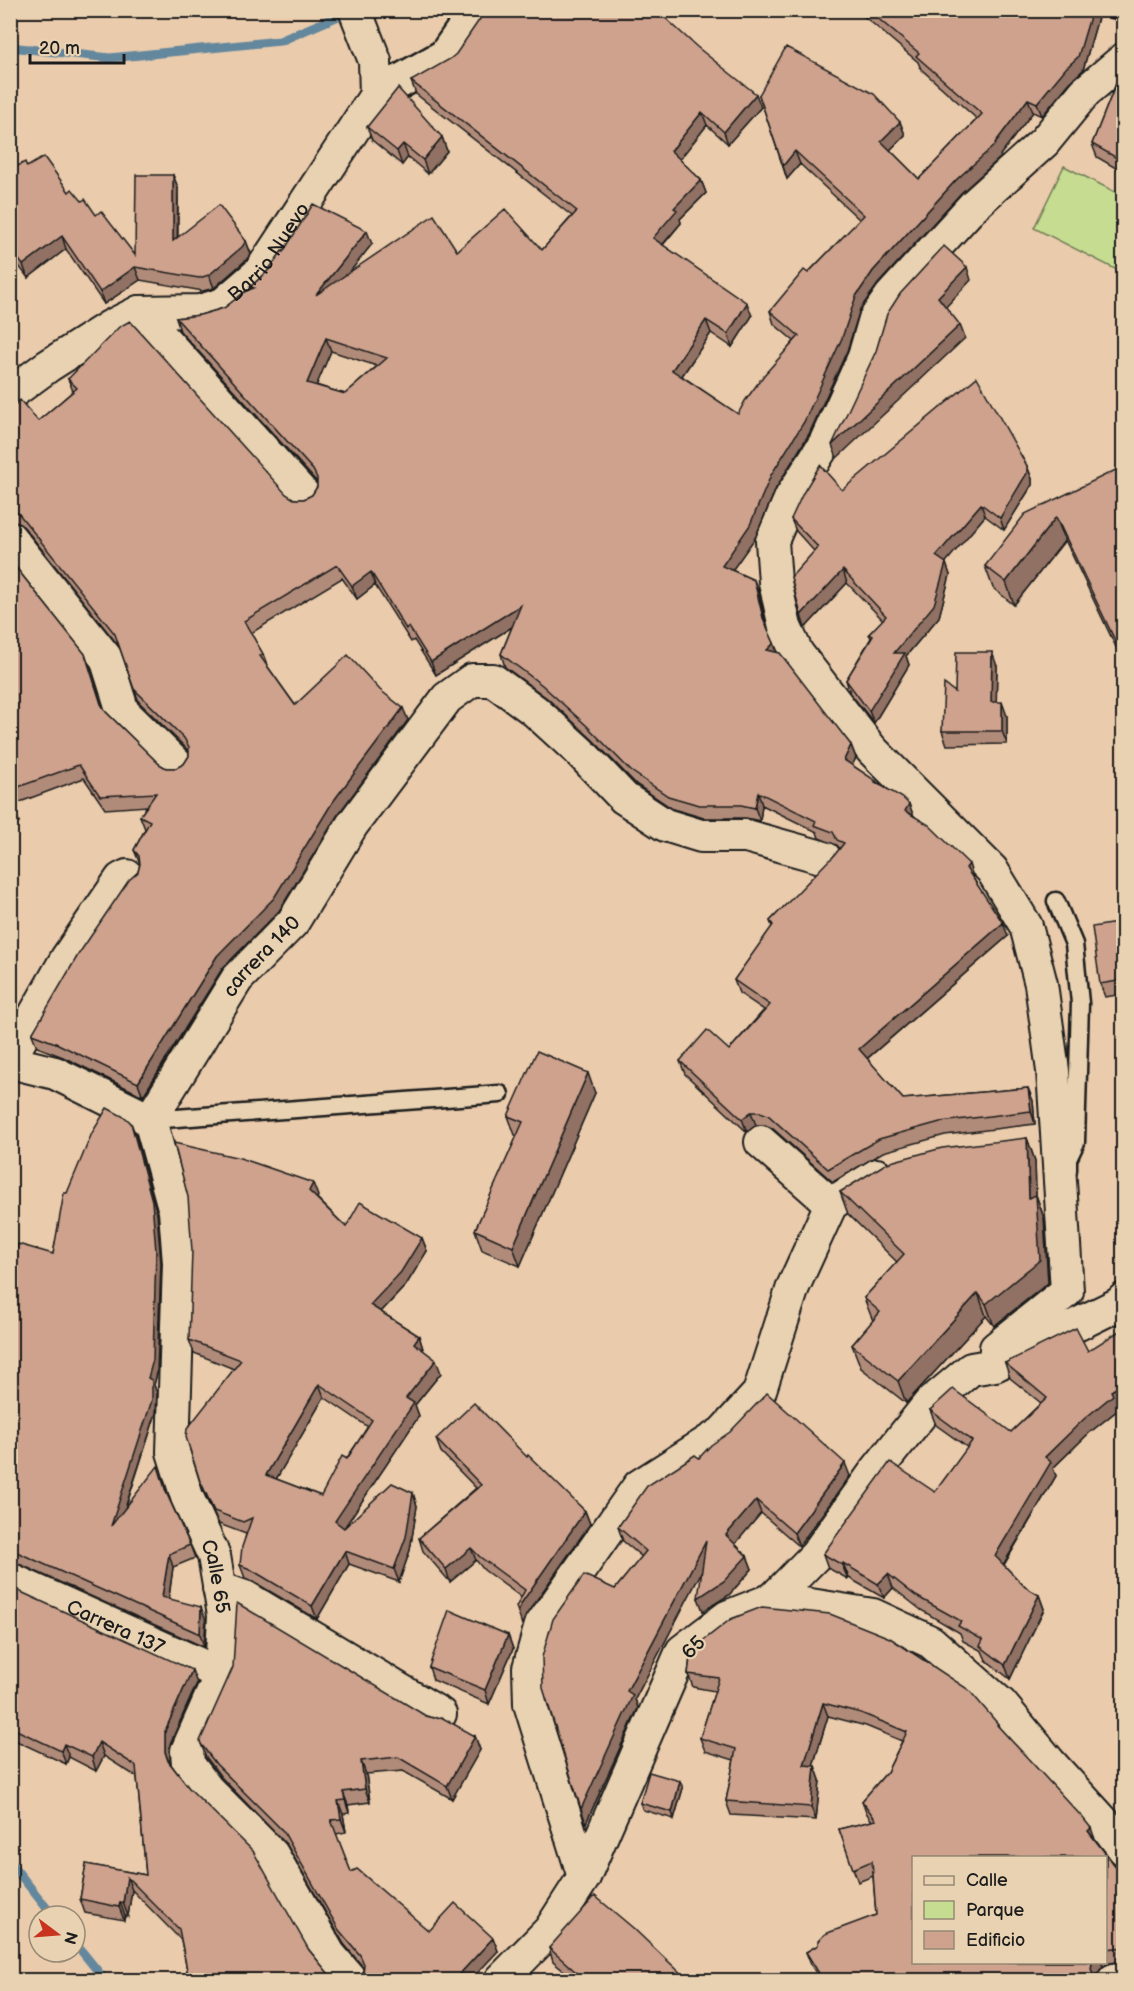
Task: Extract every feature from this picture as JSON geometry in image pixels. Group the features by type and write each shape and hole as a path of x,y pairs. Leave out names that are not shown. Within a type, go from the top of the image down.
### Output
{"street":[{"path":"355,10 375,61 376,95 445,56 477,10"},
{"path":"995,1365 996,1348 1067,1291 1045,1141 1053,1071 1041,984 1026,926 992,870 872,750 797,653 785,627 776,582 772,541 791,497 825,443 860,367 876,319 891,296 974,205 1044,142 1085,92 1124,59"},
{"name":"Barrio Nuevo","path":"10,394 48,366 111,326 139,312 200,312 223,304 260,272 376,95"},
{"path":"139,312 304,495"},
{"path":"10,538 106,658 123,712 176,764"},
{"name":"carrera 140","path":"150,1120 237,979 293,922 352,825 447,698 472,680 493,680 501,686 534,711 580,752 624,798 665,825 701,836 746,836 825,858"},
{"path":"127,876 121,879 67,958 10,1060 55,1073 150,1120"},
{"name":"Calle 65","path":"150,1120 175,1211 179,1263 173,1452 187,1497 213,1556 224,1615 221,1674 187,1751 188,1764 207,1790 272,1854 329,1954 351,1980"},
{"path":"762,1142 831,1204"},
{"path":"584,1877 530,1704 529,1668 541,1624 639,1486 722,1432 759,1393 793,1287 831,1204 888,1168 907,1163"},
{"path":"773,1599 816,1555 874,1472 929,1404 971,1369 995,1365 1119,1304 1124,1299"},
{"name":"Carrera 137","path":"10,1580 221,1674"},
{"path":"219,1588 245,1597 440,1714"},
{"path":"773,1599 873,1615 931,1642 1001,1704 1102,1820 1124,1850"},
{"name":"65","path":"501,1980 549,1930 584,1877 682,1652 727,1617 773,1599"},
{"path":"1114,1980 1124,1978"}],"lane":[{"path":"1056,901 1074,944 1080,1003 1076,1142 1068,1159 1067,1291"},
{"path":"150,1120 500,1094"}],"green space":[{"path":"1064,166 1123,196 1123,273 1034,228"}],"building":[{"path":"486,10 654,10 756,94 724,132 702,112 671,151 701,180 674,208 677,210 653,238 747,303 728,334 706,320 672,370 738,414 764,375 799,336 770,311 804,270 808,273 864,215 795,151 783,166 759,95 786,47 874,94 900,122 881,141 919,179 982,114 916,56 919,53 868,10 1092,10 1078,57 1037,103 1028,99 996,144 956,180 873,271 856,296 842,338 804,422 771,475 750,525 722,566 754,580 763,618 774,643 767,650 780,653 851,745 844,760 903,798 909,804 905,811 929,825 969,864 966,868 1003,923 859,1049 903,1099 1028,1088 1031,1111 940,1122 879,1139 828,1169 768,1115 751,1112 742,1119 680,1061 707,1030 729,1050 770,1005 734,980 773,925 770,921 844,843 837,840 833,832 814,825 816,821 758,792 755,808 741,805 699,805 668,796 631,771 542,685 501,654 521,605 431,662 409,627 406,629 371,572 352,586 337,565 244,621 263,654 260,656 295,705 348,655 380,690 403,708 332,803 274,898 217,956 138,1083 58,1044 32,1034 78,955 129,880 138,872 139,856 134,850 150,821 140,816 156,793 100,796 79,765 10,790 10,560 85,654 101,704 106,712 159,764 166,768 176,768 184,764 189,756 189,747 184,738 134,689 115,634 19,514 10,508 10,409 20,400 38,421 77,388 68,379 119,327 130,321 286,494 294,499 304,499 312,495 317,487 317,478 313,470 176,318 200,315 224,308 246,291 254,288 250,287 267,272 283,252 313,204 367,231 316,295 434,215 457,251 505,209 542,250 577,211 411,81 456,54","holes":["326,338 387,358 345,394 307,383"]},
{"path":"1124,66 1124,162 1092,144"},
{"path":"398,88 442,137 423,160 403,144 397,151 367,127"},
{"path":"44,157 69,192 72,189 82,201 85,199 96,215 101,211 135,255 136,175 173,175 173,241 219,205 246,241 209,275 199,278 135,267 100,292 62,236 23,265 10,248 10,163 14,168 25,162 27,167"},
{"path":"944,246 967,267 938,297 960,325 832,445 876,351 887,314 900,294"},
{"path":"977,377 1027,466 1027,473 1000,518 981,504 936,556 946,563 934,605 894,653 905,653 869,711 846,680 873,636 869,634 886,616 843,570 801,615 791,577 818,547 791,519 820,465 842,490"},
{"path":"1124,466 1124,659 1056,517 1006,582 985,566 1025,514"},
{"path":"956,652 992,652 991,702 1002,702 1002,731 942,731 944,684 955,692"},
{"path":"10,802 15,810 10,813"},
{"path":"1123,922 1124,980 1100,984 1092,927"},
{"path":"537,1051 588,1073 513,1247 475,1230 523,1122 508,1116"},
{"path":"107,1108 131,1123 152,1201 156,1251 153,1360 148,1378 152,1380 152,1400 111,1526 158,1466 166,1492 190,1545 169,1554 162,1597 201,1607 200,1634 10,1549 10,1261 13,1262 18,1244 53,1254 64,1193 67,1193 92,1133"},
{"path":"1027,1138 1029,1198 1036,1195 1040,1260 986,1304 978,1293 898,1381 852,1345 880,1312 864,1298 904,1254 840,1192 887,1163 942,1148"},
{"path":"174,1143 240,1158 313,1183 309,1191 346,1227 360,1202 422,1238 401,1272 370,1305 419,1336 414,1343 436,1360 406,1398 414,1403 335,1521 344,1528 392,1483 413,1493 406,1537 394,1569 345,1551 312,1606 240,1565 242,1547 252,1518 243,1522 214,1511 199,1478 186,1437 187,1429 241,1360 189,1340 192,1251 188,1197","holes":["319,1384 372,1420 347,1459 342,1456 321,1496 266,1475"]},
{"path":"1076,1328 1088,1351 1124,1328 1124,1383 1111,1391 1113,1395 1084,1419 1045,1457 1051,1462 995,1556 1025,1587 1039,1595 1005,1665 980,1646 983,1640 958,1626 961,1621 916,1596 888,1574 878,1584 823,1554 890,1462 935,1492 972,1441 930,1410 953,1389 1011,1432 1047,1398 1005,1363"},
{"path":"767,1393 845,1463 794,1533 756,1500 726,1535 747,1556 724,1581 698,1598 706,1541 627,1691 633,1695 581,1809 543,1688 542,1657 553,1619 584,1575 615,1589 646,1551 618,1527 647,1486 695,1455 699,1458 711,1445 730,1432"},
{"path":"474,1403 585,1511 522,1602 518,1612 516,1607 525,1590 471,1548 446,1569 419,1538 481,1485 436,1439"},
{"path":"10,1587 192,1670 165,1731 165,1752 168,1761 189,1788 253,1851 309,1950 336,1980 295,1980 292,1975 286,1978 285,1975 256,1980 189,1980 179,1929 127,1877 123,1903 120,1902 119,1907 80,1899 86,1864 146,1875 136,1766 99,1742 92,1757 64,1744 61,1751 10,1727"},
{"path":"237,1603 426,1716 441,1717 475,1736 447,1786 398,1757 361,1761 365,1789 343,1792 345,1800 338,1801 341,1819 331,1820 351,1872 357,1869 429,1931 455,1903 493,1938 454,1980 357,1980 363,1973 364,1964 360,1955 339,1930 283,1831 216,1764 201,1744 200,1741 233,1667"},
{"path":"762,1607 830,1614 890,1638 969,1690 997,1725 1083,1818 1091,1828 1088,1831 1117,1868 1124,1865 1124,1947 1107,1949 1107,1856 912,1856 912,1964 1092,1964 1091,1969 1095,1978 1099,1980 823,1980 806,1952 818,1945 818,1941 825,1934 876,1915 872,1861 853,1869 839,1829 876,1820 862,1801 887,1772 907,1732 861,1713 823,1703 804,1765 815,1766 811,1807 726,1801 736,1749 700,1738 719,1678 688,1674 691,1650 731,1619"},
{"path":"449,1610 508,1635 485,1690 429,1667"},
{"path":"649,1772 680,1781 672,1812 640,1803"},
{"path":"595,1896 688,1980 585,1980 549,1948"}],"waterway":[{"path":"10,47 110,58 280,41 350,11"},
{"path":"10,1862 43,1904"},
{"path":"87,1958 105,1980"}]}
